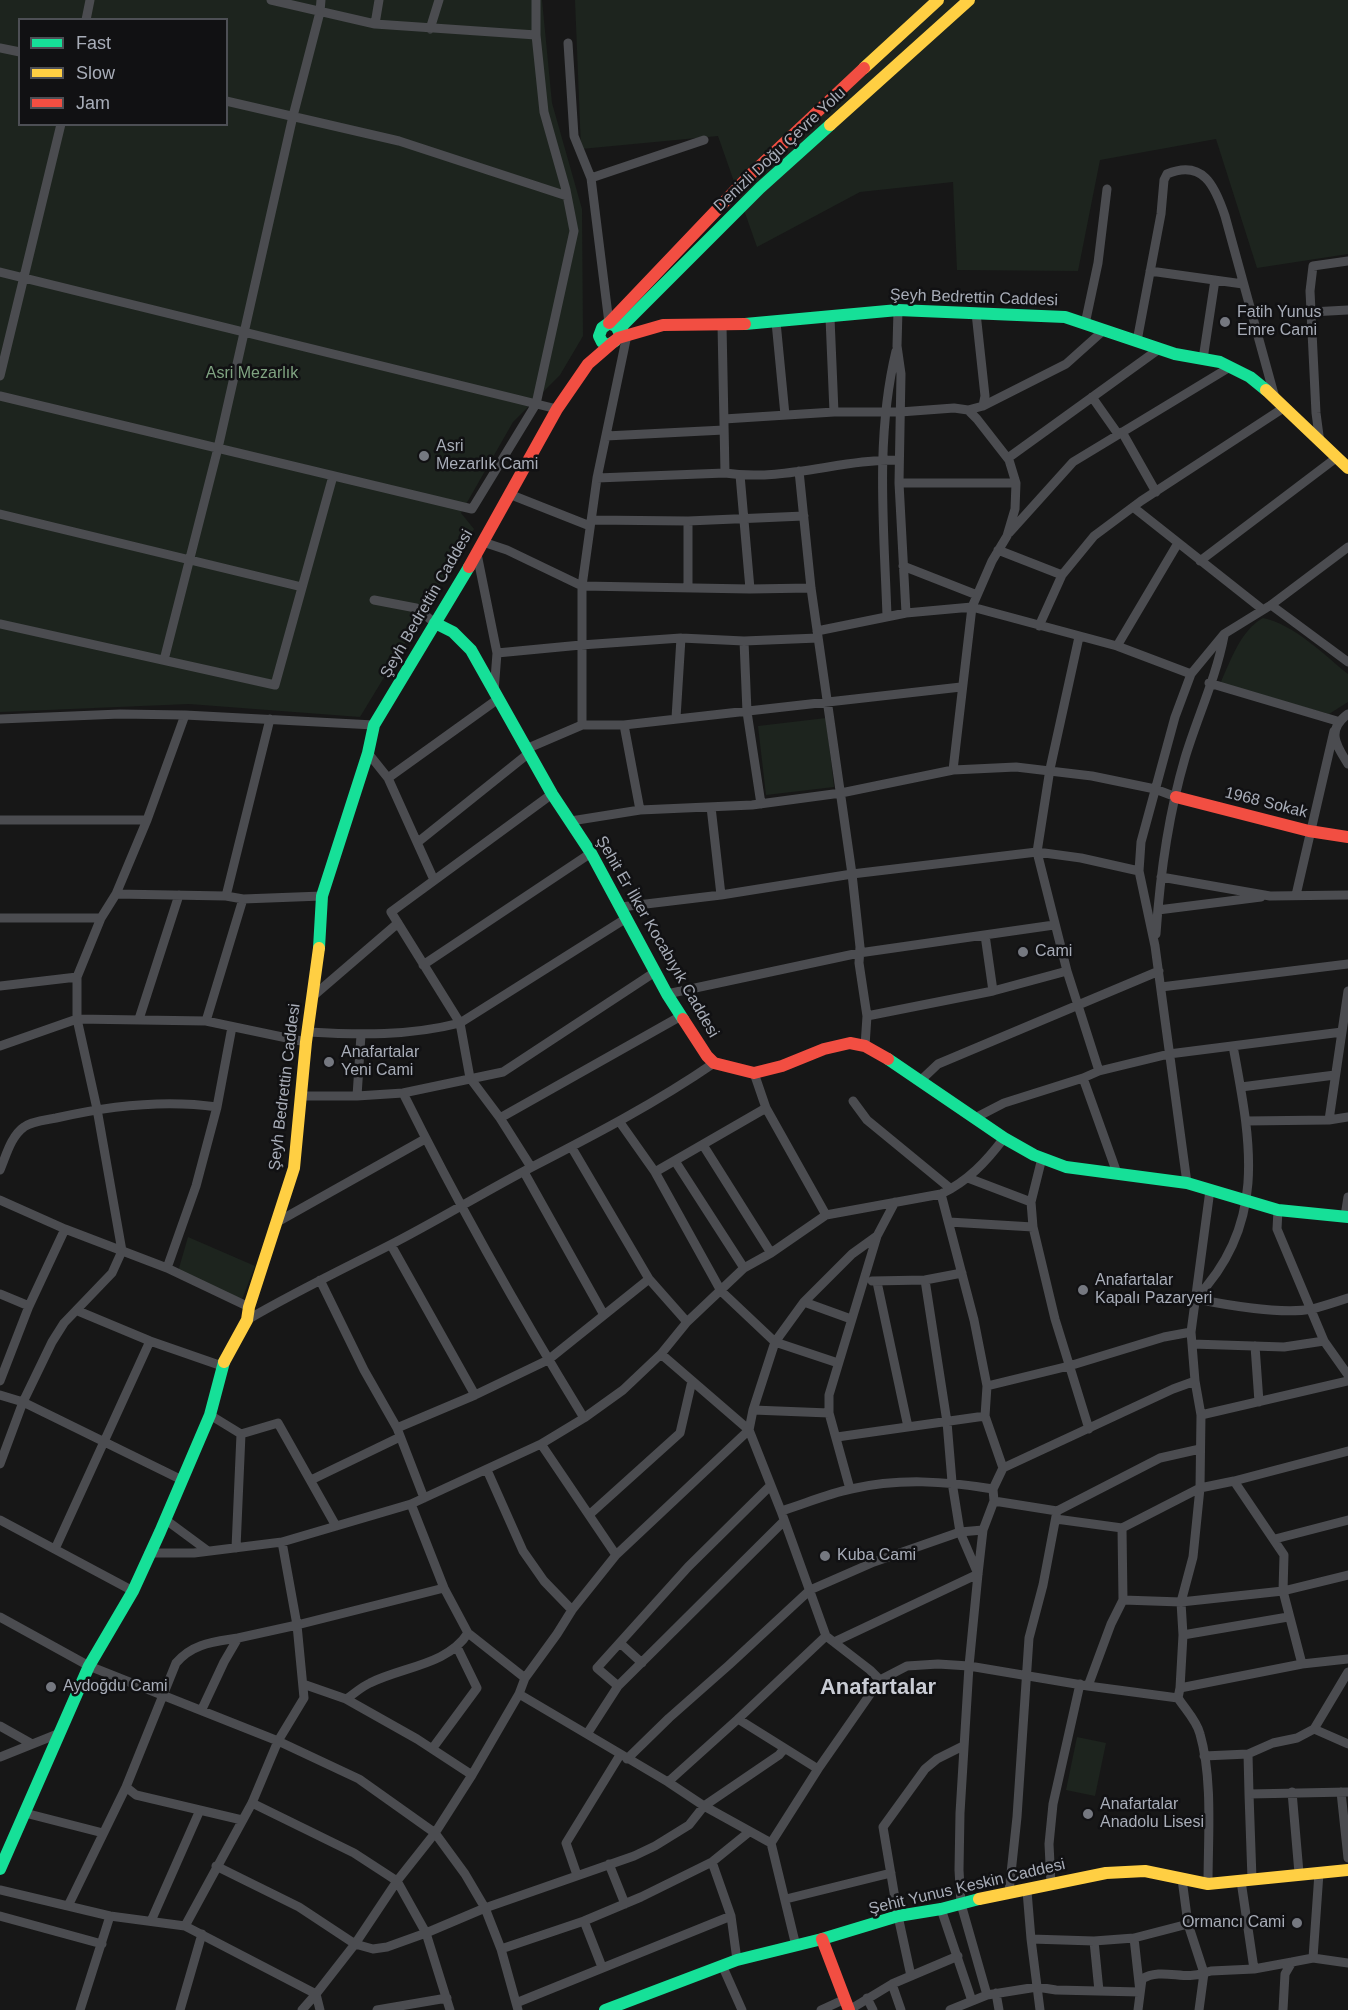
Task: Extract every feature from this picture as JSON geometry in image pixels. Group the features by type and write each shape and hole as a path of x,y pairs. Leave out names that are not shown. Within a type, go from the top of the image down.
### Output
{"main road":[{"name":"Denizli Doğu Çevre Yolu","path":"617,333 749,176 938,0"},
{"name":"Denizli Doğu Çevre Yolu","path":"617,333 760,188 969,0"},
{"name":"Şeyh Bedrettin Caddesi","path":"0,1869 89,1666 133,1591 166,1520 210,1415 222,1365 247,1320 249,1307 279,1221 294,1168 307,1037 318,960 322,896 368,753 374,725 477,554 557,409 588,364 617,333 663,325 722,326 830,318 898,310 1065,317 1175,354 1220,362 1250,377 1285,407 1348,468"},
{"path":"588,364 599,336 602,342 608,345 617,333"},
{"name":"Şehit Er İlker Kocabıyık Caddesi","path":"435,623 453,632 471,650 552,794 591,853 621,907 625,920 667,994 707,1056 714,1063 754,1073 782,1066 824,1048 850,1043 865,1046 884,1056 1004,1138 1042,1158 1066,1167 1187,1183 1278,1210 1346,1217"},
{"name":"1968 Sokak","path":"1176,797 1309,831 1348,837"},
{"name":"Şehit Yunus Keskin Caddesi","path":"605,2010 736,1960 822,1939 898,1916 941,1909 1009,1892 1027,1891 1106,1873 1145,1871 1208,1884 1299,1873 1348,1870"},
{"path":"822,1939 848,2006"}],"street":[{"path":"86,18 90,0"},
{"path":"271,0 375,24 536,36"},
{"path":"164,660 218,448 321,0"},
{"path":"375,24 379,0"},
{"path":"430,29 439,0"},
{"path":"0,396 472,509 536,404 574,231 544,112 536,36 536,0"},
{"path":"568,44 574,136 591,178 617,333 606,436 597,478 582,586 582,725"},
{"path":"0,48 18,52"},
{"path":"228,101 399,141 567,196"},
{"path":"0,376 61,126"},
{"path":"591,178 704,140"},
{"path":"1137,341 1161,214 1164,180 1167,174 1179,169 1195,171 1203,176 1216,191 1225,216 1275,398"},
{"path":"1085,324 1098,263 1107,189"},
{"path":"1320,443 1316,413 1310,291 1312,266 1348,261"},
{"path":"1150,271 1243,284"},
{"path":"0,272 557,409"},
{"path":"1203,359 1215,280"},
{"path":"898,310 897,346 901,374 899,483 906,613"},
{"path":"1311,312 1348,310"},
{"path":"976,313 986,396 983,406"},
{"path":"830,318 834,412"},
{"path":"776,322 785,415"},
{"path":"722,326 726,472"},
{"path":"968,411 983,406 1066,364 1104,330"},
{"path":"887,616 882,460 890,375 897,346"},
{"path":"1008,458 1159,349"},
{"path":"953,770 972,607 998,550 1007,536 1073,462 1230,367"},
{"path":"1092,397 1120,433 1156,492"},
{"path":"1039,626 1062,574 1094,536 1133,507 1285,407"},
{"path":"724,420 834,412 900,412 954,408 968,411 1008,458 1016,483 1015,509 1007,536"},
{"path":"606,436 724,430"},
{"path":"1200,561 1336,458"},
{"path":"597,478 726,472 740,475 899,460"},
{"path":"799,471 817,634 852,874 859,963 867,1016 865,1046"},
{"path":"740,475 750,589"},
{"path":"0,624 275,685 333,476"},
{"path":"899,483 1016,483"},
{"path":"509,494 591,523 745,520 804,516"},
{"path":"1133,507 1200,561 1348,662"},
{"path":"0,514 302,587"},
{"path":"688,521 688,587"},
{"path":"483,542 507,550 582,586 811,588"},
{"path":"1117,646 1178,543"},
{"path":"1187,1183 1168,1054 1159,971 1139,871 1141,842 1175,717 1191,674 1224,633 1266,607 1348,547"},
{"path":"998,550 1062,574"},
{"path":"388,778 496,696 497,653 477,554"},
{"path":"903,566 977,595"},
{"path":"374,600 416,608 435,623"},
{"path":"497,653 681,638 744,641 817,634 887,616 972,607 1117,646 1191,674"},
{"path":"1155,946 1165,846 1184,761 1220,656 1224,633"},
{"path":"1079,637 1050,769 1037,852 1066,971 1099,1071"},
{"path":"676,718 681,638"},
{"path":"744,641 747,712 761,804"},
{"path":"1338,654 1348,648"},
{"path":"1209,683 1336,726"},
{"path":"418,842 528,751 582,725 624,725 961,687"},
{"path":"0,719 120,714 185,715 374,725"},
{"path":"1296,895 1309,831 1336,726 1348,714"},
{"path":"0,1464 22,1402 52,1342 64,1323 112,1273 122,1251 97,1108 77,1019 78,977 147,820 185,715"},
{"path":"226,896 270,719"},
{"path":"624,725 640,810"},
{"path":"1336,726 1338,748 1348,764"},
{"path":"368,753 388,778 434,880"},
{"path":"571,820 640,810 761,804 841,793 953,770 1016,767 1050,769 1092,776 1155,789 1176,797"},
{"path":"552,794 391,912 460,1023 470,1078 500,1118 603,1316"},
{"path":"711,807 721,895"},
{"path":"0,820 147,820"},
{"path":"621,907 721,895 852,874 1037,852 1081,858 1139,871"},
{"path":"423,964 591,853"},
{"path":"1161,877 1272,896"},
{"path":"116,894 226,896 243,899 322,896"},
{"path":"1158,910 1272,896 1348,894"},
{"path":"139,1019 180,895"},
{"path":"206,1021 243,899"},
{"path":"0,918 102,918"},
{"path":"0,1046 77,1019 206,1021 232,1027 307,1037 429,1030 460,1023 625,920"},
{"path":"312,997 398,923"},
{"path":"667,994 860,953 1054,925"},
{"path":"985,936 993,991"},
{"path":"1161,987 1348,964"},
{"path":"867,1016 993,991 1066,971"},
{"path":"920,1081 938,1064 1159,971"},
{"path":"302,1096 403,1093 503,1072 655,972"},
{"path":"0,986 78,977"},
{"path":"1329,1120 1335,1075 1344,1036 1348,991"},
{"path":"500,1118 681,1016"},
{"path":"166,1268 196,1186 217,1107 232,1027"},
{"path":"357,1096 361,1035"},
{"path":"975,1118 1004,1103 1099,1071 1168,1054 1344,1036"},
{"path":"1196,1298 1212,1282 1232,1246 1243,1219 1246,1202 1250,1172 1246,1121 1233,1046"},
{"path":"247,1320 572,1148 714,1063"},
{"path":"754,1073 766,1107 826,1215"},
{"path":"1241,1087 1335,1075"},
{"path":"1083,1078 1117,1173"},
{"path":"403,1093 461,1206 548,1360 584,1418"},
{"path":"853,1101 867,1120 951,1189"},
{"path":"0,1170 16,1134 27,1125 97,1108 155,1104 196,1104 217,1107"},
{"path":"655,1172 766,1107"},
{"path":"1246,1121 1329,1120 1348,1117"},
{"path":"618,1121 655,1172 721,1291 775,1342 838,1363"},
{"path":"149,1553 208,1551 282,1542 411,1504 541,1444 584,1418 623,1390 661,1354 687,1322 744,1268 771,1254 826,1215 941,1194 951,1189 968,1178 987,1160 1004,1138"},
{"path":"279,1221 425,1139"},
{"path":"703,1144 771,1254"},
{"path":"572,1148 649,1279 687,1322"},
{"path":"1042,1158 1031,1202 1033,1227 1041,1269 1089,1428"},
{"path":"675,1161 744,1268"},
{"path":"968,1178 1031,1202"},
{"path":"1208,1884 1209,1809 1204,1756 1200,1731 1179,1693 1183,1635 1182,1602 1193,1557 1200,1488 1201,1415 1195,1381 1191,1332 1210,1190"},
{"path":"941,1194 974,1320 987,1386 985,1416 1003,1468"},
{"path":"1346,1217 1348,1197"},
{"path":"0,1200 65,1229 166,1268 249,1307"},
{"path":"850,1489 829,1413 829,1395 877,1236 895,1202"},
{"path":"1278,1210 1277,1228 1324,1341 1348,1375"},
{"path":"949,1222 1033,1227"},
{"path":"0,1381 29,1306 65,1229"},
{"path":"302,2010 355,1944 397,1881 435,1833 472,1775 519,1694 525,1678 572,1610 616,1555 749,1430 753,1410 775,1342 804,1302 852,1254 877,1236"},
{"path":"391,1245 476,1395"},
{"path":"864,1281 925,1280 962,1273"},
{"path":"310,1480 399,1433 548,1360 649,1279"},
{"path":"320,1280 364,1370 399,1433 424,1498"},
{"path":"925,1280 947,1422 952,1482 960,1532 978,1574"},
{"path":"877,1282 908,1427"},
{"path":"0,1294 29,1306"},
{"path":"1196,1298 1259,1308 1311,1309 1348,1298"},
{"path":"804,1302 851,1319"},
{"path":"78,1311 150,1341 222,1365"},
{"path":"987,1386 1069,1366 1164,1337 1191,1332"},
{"path":"55,1549 150,1341"},
{"path":"1192,1344 1284,1347 1324,1341"},
{"path":"1255,1346 1259,1402"},
{"path":"661,1354 749,1430 830,1639 880,1680"},
{"path":"589,1515 680,1433 692,1381"},
{"path":"999,2010 991,1994 961,1904 959,1859 963,1746 969,1666 983,1530 994,1501 993,1489 1003,1468 1195,1381"},
{"path":"1201,1415 1348,1381"},
{"path":"0,1395 22,1402 182,1480"},
{"path":"753,1410 829,1413"},
{"path":"210,1415 241,1434 278,1423 336,1526"},
{"path":"837,1437 985,1416"},
{"path":"236,1548 241,1434"},
{"path":"541,1444 616,1555"},
{"path":"1056,1515 1160,1458 1200,1449"},
{"path":"994,1501 1122,1528 1200,1488 1348,1451"},
{"path":"487,1470 523,1551 544,1581 572,1610"},
{"path":"781,1511 850,1489 907,1480 952,1482 993,1489"},
{"path":"1234,1481 1284,1555 1283,1591 1302,1664"},
{"path":"618,1686 597,1668 688,1567 770,1486"},
{"path":"411,1504 444,1588 468,1633 525,1678"},
{"path":"1009,1892 1028,1676 1029,1638 1043,1585 1056,1515"},
{"path":"0,1520 133,1591"},
{"path":"166,1520 208,1551"},
{"path":"1275,1539 1348,1520"},
{"path":"587,1734 618,1686 783,1522"},
{"path":"1051,1884 1049,1844 1053,1804 1084,1685 1123,1600 1122,1528"},
{"path":"577,1875 566,1844 624,1757 810,1590 874,1562 960,1532 983,1530"},
{"path":"185,1926 252,1803 278,1741 304,1698 297,1625 282,1542"},
{"path":"668,1782 830,1639 978,1574"},
{"path":"1123,1600 1182,1602 1283,1591 1348,1575"},
{"path":"68,1906 126,1787 176,1663 187,1652 207,1643 297,1625 444,1588"},
{"path":"0,1617 89,1666 278,1741 359,1779 435,1833 465,1874 485,1908 501,1949 517,2007 602,1967 653,1949 731,1916"},
{"path":"1183,1635 1288,1617"},
{"path":"346,1699 369,1683 445,1654 457,1647 468,1633"},
{"path":"201,1709 238,1638"},
{"path":"620,1642 642,1663"},
{"path":"432,1749 477,1688 457,1647"},
{"path":"796,1946 771,1843 818,1769 880,1680 907,1666 938,1664 969,1666 1084,1685 1179,1693 1302,1664 1348,1659"},
{"path":"1204,1756 1248,1754 1273,1743 1297,1738 1314,1728 1348,1672"},
{"path":"303,1684 346,1699 472,1775"},
{"path":"519,1694 668,1782 704,1806 771,1843"},
{"path":"738,1719 818,1769"},
{"path":"0,1726 32,1744"},
{"path":"1314,1728 1348,1744"},
{"path":"0,1757 60,1733"},
{"path":"911,1976 883,1827 925,1769 937,1759 963,1746"},
{"path":"216,1866 299,1907 355,1944 373,1949 387,1947 485,1908 656,1846 679,1833 689,1825 704,1806 779,1755 784,1749"},
{"path":"1248,1754 1247,1880 1254,1969"},
{"path":"126,1787 136,1795 242,1820"},
{"path":"1292,1792 1299,1873"},
{"path":"1249,1794 1344,1792 1348,1858"},
{"path":"252,1803 354,1853 397,1881 426,1933 450,2010"},
{"path":"151,1921 200,1810"},
{"path":"26,1813 104,1833"},
{"path":"501,1949 584,1921 625,1904 712,1862 749,1832"},
{"path":"712,1862 731,1916 736,1960"},
{"path":"609,1864 625,1904"},
{"path":"786,1899 891,1873"},
{"path":"1313,1958 1318,1873"},
{"path":"1182,1879 1188,1924 1204,1974 1199,2010"},
{"path":"0,1890 110,1916 185,1926 316,1994 320,2010"},
{"path":"1027,1891 1040,2010"},
{"path":"941,1909 972,2001"},
{"path":"0,1916 102,1944"},
{"path":"80,2010 110,1916"},
{"path":"584,1921 602,1967"},
{"path":"1031,1939 1094,1941 1134,1938 1188,1924"},
{"path":"180,2010 202,1934"},
{"path":"1134,1938 1140,1992"},
{"path":"1094,1941 1099,1991"},
{"path":"821,2010 848,2006 892,1984 958,1956"},
{"path":"1138,2010 1142,1979 1149,1974 1194,1977 1211,1971 1254,1969 1313,1958 1348,1963"},
{"path":"1283,2010 1285,1974 1292,1962"},
{"path":"722,1965 742,2010"},
{"path":"892,1984 901,2010"},
{"path":"955,2009 991,1994 1037,1987 1056,1990 1140,1992"},
{"path":"377,2010 447,1998"},
{"path":"867,1998 873,2010"}],"green space":[{"name":"Asri Mezarlık","path":"0,0 542,0 552,103 582,209 583,336 560,375 513,422 461,513 474,529 360,717 189,704 0,712"},
{"path":"575,0 1348,0 1348,254 1257,268 1216,139 1100,160 1078,271 957,270 953,182 860,192 757,247 718,136 581,149"},
{"path":"1263,618 1297,634 1348,674 1348,702 1329,714 1220,684 1242,638"},
{"path":"826,718 834,787 766,795 758,726"},
{"path":"188,1237 255,1266 241,1302 177,1275"},
{"path":"1077,1737 1106,1743 1095,1796 1066,1790"}],"traffic: fast":[{"path":"627,335 618,330 760,188 830,125"},
{"path":"745,324 898,310 1065,317 1175,354 1220,362 1250,377 1266,390"},
{"path":"615,326 609,323 602,328 599,336 602,342 608,345 615,341"},
{"path":"319,948 322,896 368,753 374,725 469,567"},
{"path":"435,623 453,632 471,650 552,794 591,853 667,994 683,1019"},
{"path":"888,1059 1004,1138 1034,1155 1066,1167 1187,1183 1278,1210 1348,1217"},
{"path":"0,1869 89,1666 133,1591 160,1532 210,1415 224,1362"},
{"path":"605,2010 737,1960 822,1939 898,1916 941,1909 979,1899"}],"traffic: slow":[{"path":"864,68 938,0"},
{"path":"830,125 969,0"},
{"path":"1266,390 1348,468"},
{"path":"224,1362 247,1320 249,1307 294,1168 306,1042 319,948"},
{"path":"979,1899 1106,1873 1145,1871 1208,1884 1348,1870"}],"traffic: jam":[{"path":"609,323 749,176 864,68"},
{"path":"469,567 557,409 588,364 618,338 663,325 745,324"},
{"path":"1176,797 1309,831 1348,837"},
{"path":"683,1019 714,1063 754,1073 782,1066 824,1049 850,1043 865,1046 888,1059"},
{"path":"822,1939 849,2010"}],"place":[{"name":"Fatih Yunus Emre Cami","path":"1225,322"},
{"name":"Asri Mezarlık Cami","path":"424,456"},
{"name":"Cami","path":"1023,952"},
{"name":"Anafartalar Yeni Cami","path":"329,1062"},
{"name":"Anafartalar Kapalı Pazaryeri","path":"1083,1290"},
{"name":"Kuba Cami","path":"825,1556"},
{"name":"Aydoğdu Cami","path":"51,1687"},
{"name":"Anafartalar Anadolu Lisesi","path":"1088,1814"},
{"name":"Ormancı Cami","path":"1297,1923"}],"district":[{"name":"Anafartalar","path":"878,1688"}]}
